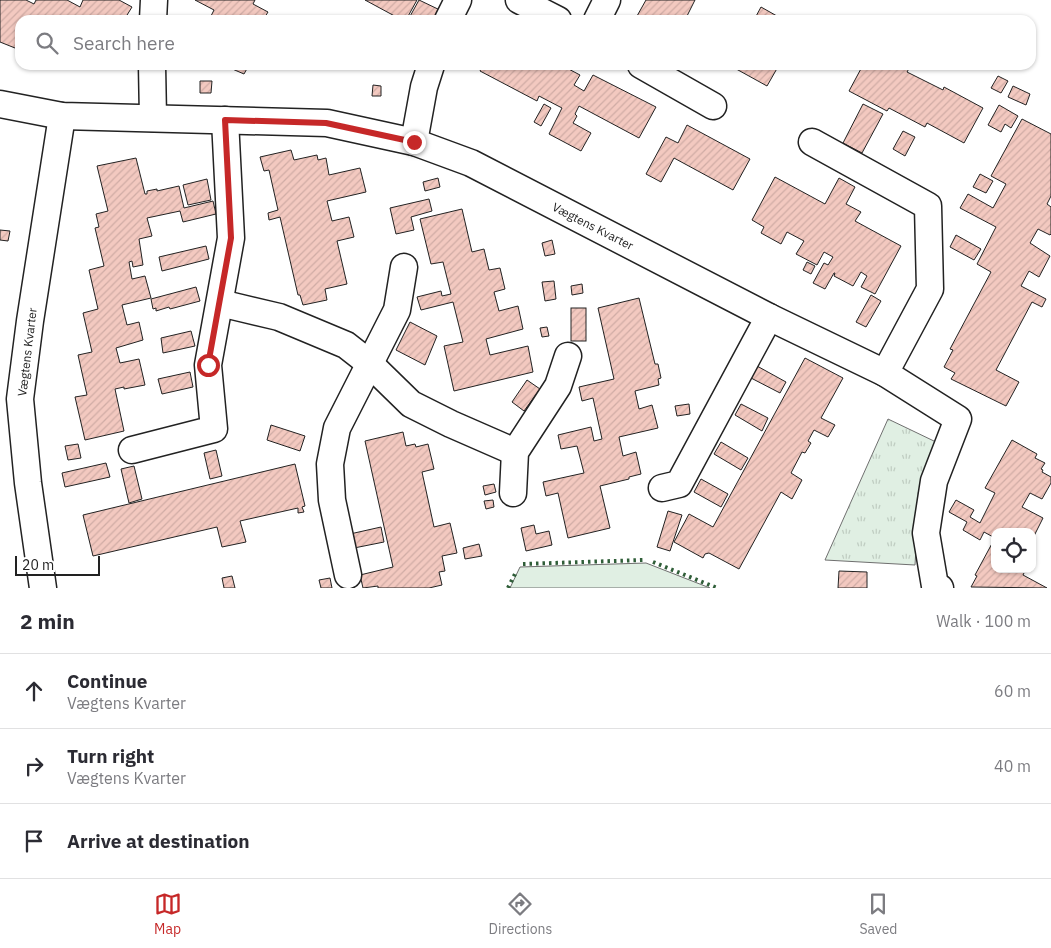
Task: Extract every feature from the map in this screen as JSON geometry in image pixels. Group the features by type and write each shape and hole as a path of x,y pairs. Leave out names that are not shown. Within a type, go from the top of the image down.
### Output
{"street":[{"path":"153,15 154,0"},
{"path":"450,15 458,0"},
{"path":"519,0 548,15"},
{"path":"600,15 607,0"},
{"path":"152,70 153,118"},
{"path":"414,142 424,87 429,70"},
{"path":"650,70 713,106"},
{"name":"Vægtens Kvarter","path":"0,104 62,116 326,123 414,142 471,163 769,317 885,373 958,419 934,481 926,533 935,586 940,588"},
{"name":"Vægtens Kvarter","path":"43,588 28,483 20,399 30,321 62,116"},
{"path":"132,450 214,429 208,365 231,238 225,120"},
{"path":"812,142 928,206 930,289 885,373"},
{"path":"348,575 332,500 330,464 336,428 397,310 404,267"},
{"path":"220,303 280,317 346,345 369,363 411,404 515,452"},
{"path":"662,488 679,484 769,317"},
{"path":"514,493 515,452 558,386 568,356"}],"green space":[{"path":"888,419 936,442 919,498 915,565 825,560"},
{"path":"646,563 710,588 510,588 520,567"}],"building":[{"path":"0,0 26,0 34,4 36,0 67,0 80,7 83,0 119,0 132,7 127,15 15,15 15,48 0,42"},
{"path":"195,0 255,0 253,4 268,12 266,15 212,15 214,10"},
{"path":"365,0 417,0 409,15 393,15"},
{"path":"419,0 442,11 440,15 411,15"},
{"path":"646,0 695,0 688,15 638,15"},
{"path":"761,7 775,15 757,15"},
{"path":"235,70 246,70 244,74"},
{"path":"570,70 580,75 574,85 584,91 593,75 656,107 639,138 579,106 573,123 591,133 581,151 549,134 562,108 539,96 537,101 480,71"},
{"path":"738,70 776,70 767,86"},
{"path":"860,70 908,70 907,72 943,90 944,87 983,108 964,143 927,123 925,127 889,108 887,111 849,91"},
{"path":"998,76 1008,81 1001,93 991,88"},
{"path":"200,81 212,81 211,93 200,93"},
{"path":"373,85 381,86 381,96 372,96"},
{"path":"1013,86 1030,94 1026,105 1008,97"},
{"path":"544,104 551,108 541,126 534,122"},
{"path":"863,104 883,114 862,153 843,143"},
{"path":"999,105 1018,116 1011,128 1005,124 1001,132 988,125"},
{"path":"1022,119 1051,134 1051,196 1047,204 1051,207 1051,234 1038,229 1030,243 1050,256 1039,277 1029,271 1021,286 1046,299 1042,307 1032,302 996,370 1019,382 1006,406 951,379 955,373 944,367 953,350 950,349 991,272 977,264 996,227 960,208 968,194 993,208 1006,184 991,176"},
{"path":"687,125 750,159 733,190 674,158 661,182 646,174 666,137 678,143"},
{"path":"903,131 915,137 905,156 893,149"},
{"path":"291,150 294,160 317,155 318,160 326,158 329,175 360,168 366,192 327,201 332,221 349,217 354,237 337,241 347,284 325,289 327,300 303,305 300,295 298,295 280,217 269,220 268,213 278,210 269,170 264,171 260,157"},
{"path":"136,158 145,194 147,194 147,191 157,189 157,191 179,186 184,208 213,201 216,214 183,222 180,211 147,218 152,236 139,239 143,265 133,267 132,261 129,262 132,279 145,276 151,298 122,305 127,325 139,322 143,340 116,348 120,363 139,359 145,385 115,389 124,431 85,440 75,397 87,395 78,355 92,352 83,313 98,309 89,270 104,266 95,228 99,227 96,214 108,211 97,166"},
{"path":"980,174 993,181 986,193 973,187"},
{"path":"775,177 825,204 839,178 855,187 846,204 861,212 855,221 901,246 875,294 861,287 867,276 861,272 853,286 834,276 835,273 825,289 813,283 824,263 828,265 833,257 824,252 817,265 796,254 804,241 787,232 781,244 761,233 764,227 752,220"},
{"path":"438,178 440,187 425,191 423,182"},
{"path":"207,179 211,200 188,205 183,185"},
{"path":"429,199 432,211 411,217 414,230 396,234 390,208"},
{"path":"462,209 472,252 484,249 489,270 500,268 505,289 494,292 499,311 518,306 523,329 486,339 490,355 528,346 533,372 454,391 444,346 463,342 453,302 421,310 417,297 441,291 442,296 451,294 443,262 431,264 420,219"},
{"path":"0,230 10,231 8,241 0,240"},
{"path":"956,235 981,249 974,260 950,247"},
{"path":"552,240 555,254 545,256 542,243"},
{"path":"206,246 209,259 162,271 159,257"},
{"path":"807,262 815,266 811,274 803,270"},
{"path":"554,281 556,299 545,301 542,282"},
{"path":"582,284 583,293 572,295 571,286"},
{"path":"196,287 200,301 170,309 169,307 156,311 156,308 153,309 151,299"},
{"path":"871,295 881,301 866,327 856,322"},
{"path":"639,298 655,364 658,364 661,378 658,379 659,385 635,391 639,409 652,405 658,428 619,437 623,456 636,452 641,474 600,486 610,528 568,538 558,493 546,496 543,482 584,473 577,446 561,449 558,435 591,427 594,441 602,439 593,398 582,401 579,387 614,379 598,308"},
{"path":"571,308 586,308 586,341 571,341"},
{"path":"410,322 437,336 425,365 396,350"},
{"path":"547,327 549,336 542,337 540,328"},
{"path":"191,331 195,346 163,353 161,338"},
{"path":"805,358 843,378 821,418 835,425 828,437 814,430 808,441 811,443 805,453 802,452 791,473 802,480 792,499 781,492 739,569 709,553 705,554 703,558 674,542 689,514 713,527"},
{"path":"757,366 786,382 780,393 751,378"},
{"path":"190,372 193,387 162,394 158,379"},
{"path":"527,380 540,389 524,411 512,402"},
{"path":"689,404 690,414 677,416 675,406"},
{"path":"741,404 768,418 762,431 735,415"},
{"path":"271,425 305,436 300,451 267,440"},
{"path":"403,432 406,446 415,444 416,447 428,444 434,469 422,472 434,527 450,523 457,553 442,556 445,571 439,572 442,585 429,588 378,588 378,586 363,588 360,575 393,567 365,441"},
{"path":"1012,440 1037,454 1035,458 1045,463 1041,469 1043,470 1042,472 1051,477 1051,483 1042,499 1030,493 1022,507 1043,518 1036,532 1036,528 991,528 991,536 984,532 980,540 963,530 967,522 949,512 956,500 974,510 970,517 980,523 995,493 985,488"},
{"path":"721,442 748,458 741,470 714,454"},
{"path":"78,444 81,458 68,460 65,446"},
{"path":"216,450 222,476 210,479 204,453"},
{"path":"106,463 110,477 65,487 62,473"},
{"path":"295,464 305,506 302,507 304,512 298,513 298,508 240,521 246,542 222,547 217,527 93,556 83,515"},
{"path":"134,466 142,499 129,503 121,469"},
{"path":"701,479 728,494 721,507 694,492"},
{"path":"494,484 496,492 485,495 483,486"},
{"path":"493,500 494,507 486,509 484,501"},
{"path":"668,511 682,515 670,551 657,547"},
{"path":"534,525 536,534 549,531 552,545 526,551 521,528"},
{"path":"381,527 384,542 354,548 350,534"},
{"path":"479,544 482,556 465,559 463,548"},
{"path":"991,545 991,573 1024,573 1023,575 1047,588 971,587 977,576 975,575"},
{"path":"839,571 867,572 867,588 838,588"},
{"path":"232,576 235,588 224,588 222,578"},
{"path":"330,578 332,588 321,588 319,580"}],"hedge":[{"path":"523,564 643,560"},
{"path":"653,562 717,588"},
{"path":"508,588 516,572"}],"route":[{"path":"208,365 231,238 225,120 326,123 414,142"}]}
